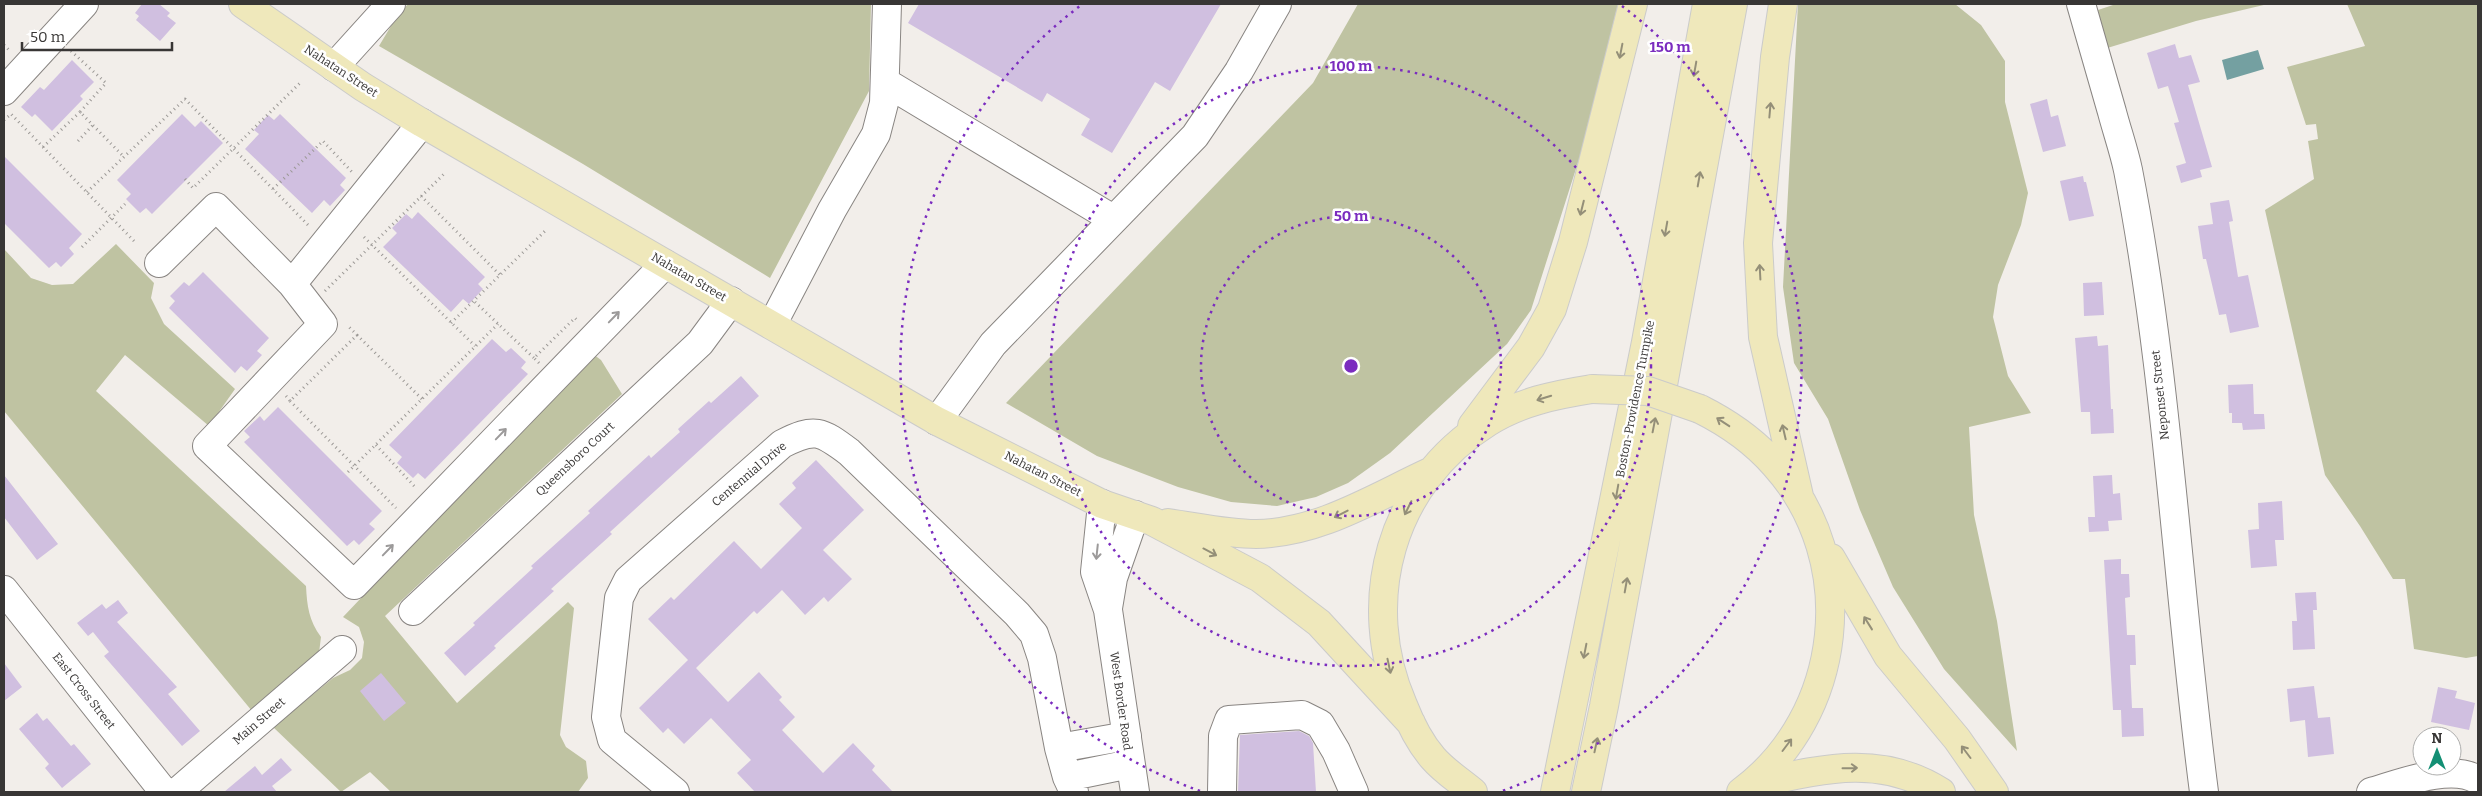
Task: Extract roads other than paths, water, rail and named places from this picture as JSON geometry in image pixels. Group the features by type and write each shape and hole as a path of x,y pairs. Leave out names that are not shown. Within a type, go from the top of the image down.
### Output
{"main road":[{"name":"Nahatan Street","path":"243,4 334,67 422,124 937,421 1102,504 1143,518 1260,578 1294,602 1332,637 1410,723"},
{"path":"1473,792 1433,758 1410,723 1391,679 1383,640 1384,578 1392,545 1409,505 1432,471 1461,442 1531,348 1552,309 1573,242 1633,4"},
{"name":"Boston-Providence Turnpike","path":"1555,792 1641,368 1707,4"},
{"name":"Boston-Providence Turnpike","path":"1586,792 1604,706 1733,4"},
{"path":"1782,4 1775,57 1758,243 1763,337 1799,496"},
{"path":"1461,442 1489,422 1524,404 1552,395 1592,389 1648,392 1700,409 1719,419 1750,440 1774,463 1799,496 1817,534 1888,656 1956,739 1994,792"},
{"name":"Nahatan Street","path":"1143,518 1255,534 1296,530 1329,520 1432,471"},
{"path":"1745,789 1777,759 1798,731 1822,678 1828,651 1832,612 1826,566 1817,534"},
{"path":"1433,758 1440,792"},
{"path":"1745,789 1827,768 1860,768 1897,771 1941,792"}],"street":[{"path":"10,104 84,4"},
{"path":"334,67 391,4"},
{"path":"772,325 832,210 876,134 884,104 887,4"},
{"path":"937,421 992,344 1195,136 1240,71 1277,4"},
{"name":"Neponset Street","path":"2081,4 2127,167 2140,234 2153,333 2192,698 2204,792"},
{"path":"885,82 1113,219"},
{"path":"292,284 422,124"},
{"path":"159,263 216,207 292,284 323,324 207,446 354,585 665,264"},
{"name":"Queensboro Court","path":"413,611 700,343 731,301"},
{"name":"Centennial Drive","path":"676,792 612,740 606,716 620,598 628,580 782,444 801,434 824,434 849,452 1017,614 1034,634 1042,658 1059,748 1070,785 1130,764"},
{"path":"1102,504 1095,572 1108,610"},
{"path":"1108,610 1113,578 1143,518"},
{"name":"East Cross Street","path":"4,590 164,792"},
{"name":"West Border Road","path":"1108,610 1135,792"},
{"name":"Main Street","path":"177,792 342,650"},
{"path":"1222,792 1223,736 1229,720 1302,715 1320,724 1336,751 1354,792"},
{"path":"1059,748 1127,736"},
{"path":"2371,792 2430,774 2452,774 2478,780"}],"water":[{"path":"2258,50 2264,69 2227,80 2222,60"}]}
